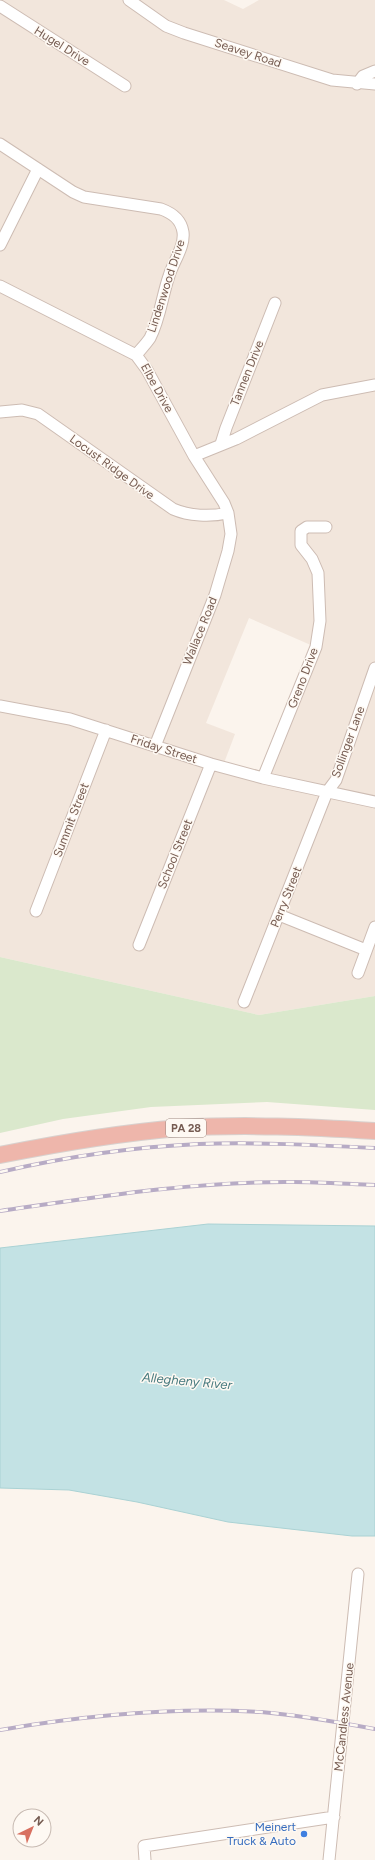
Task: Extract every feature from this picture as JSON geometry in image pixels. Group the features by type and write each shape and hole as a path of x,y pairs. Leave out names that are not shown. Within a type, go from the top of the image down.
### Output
{"highway":[{"name":"PA 28","path":"0,1145 73,1130 116,1124 198,1118 251,1116 375,1121"},
{"name":"PA 28","path":"0,1155 97,1137 181,1128 283,1127 375,1131"}],"street":[{"name":"Seavey Road","path":"129,0 166,26 184,33 332,80 357,84 375,84"},
{"name":"Hugel Drive","path":"0,6 125,86"},
{"path":"357,84 363,76 375,71"},
{"name":"Lindenwood Drive","path":"0,144 38,169 84,196 161,209 171,213 177,218 183,232 181,246 169,275 154,328 149,339 136,355"},
{"path":"0,245 38,169"},
{"name":"Elbe Drive","path":"0,286 136,355 147,370 194,456 217,492 228,513"},
{"name":"Tannen Drive","path":"221,444 275,303"},
{"path":"194,456 236,438 322,394 375,385"},
{"name":"Locust Ridge Drive","path":"0,412 22,410 38,414 173,509 189,514 217,515 228,513"},
{"name":"Wallace Road","path":"155,746 215,594 231,534 228,513"},
{"name":"Greno Drive","path":"263,778 316,647 320,621 318,574 312,559 301,545 301,532 307,527 326,527"},
{"name":"Sollinger Lane","path":"327,792 336,780 375,668"},
{"name":"Friday Street","path":"0,706 48,714 106,730 211,764 263,778 375,802"},
{"name":"Summit Street","path":"36,910 106,730"},
{"name":"School Street","path":"139,945 211,764"},
{"name":"Perry Street","path":"244,1002 327,792"},
{"path":"279,915 366,950"},
{"path":"358,973 375,927"},
{"name":"McCandless Avenue","path":"329,1860 358,1574"},
{"path":"145,1860 144,1846 334,1817"}],"shaded area":[{"path":"0,0 224,0 243,9 259,0 375,0 375,996 259,1015 0,957","holes":["249,618 313,646 262,771 224,763 235,734 206,723"]}],"green space":[{"path":"0,957 259,1015 375,996 375,1110 267,1102 151,1107 63,1119 0,1133"}],"water":[{"name":"Allegheny River","path":"208,1224 375,1226 375,1536 352,1536 228,1522 137,1502 69,1490 0,1488 0,1248"}],"railway":[{"path":"0,1172 99,1154 174,1145 221,1143 375,1148"},
{"path":"0,1211 146,1191 220,1184 293,1182 375,1185"},
{"path":"0,1730 98,1716 195,1711 275,1713 375,1729"}],"place":[{"name":"Meinert Truck & Auto","path":"304,1834"}]}
